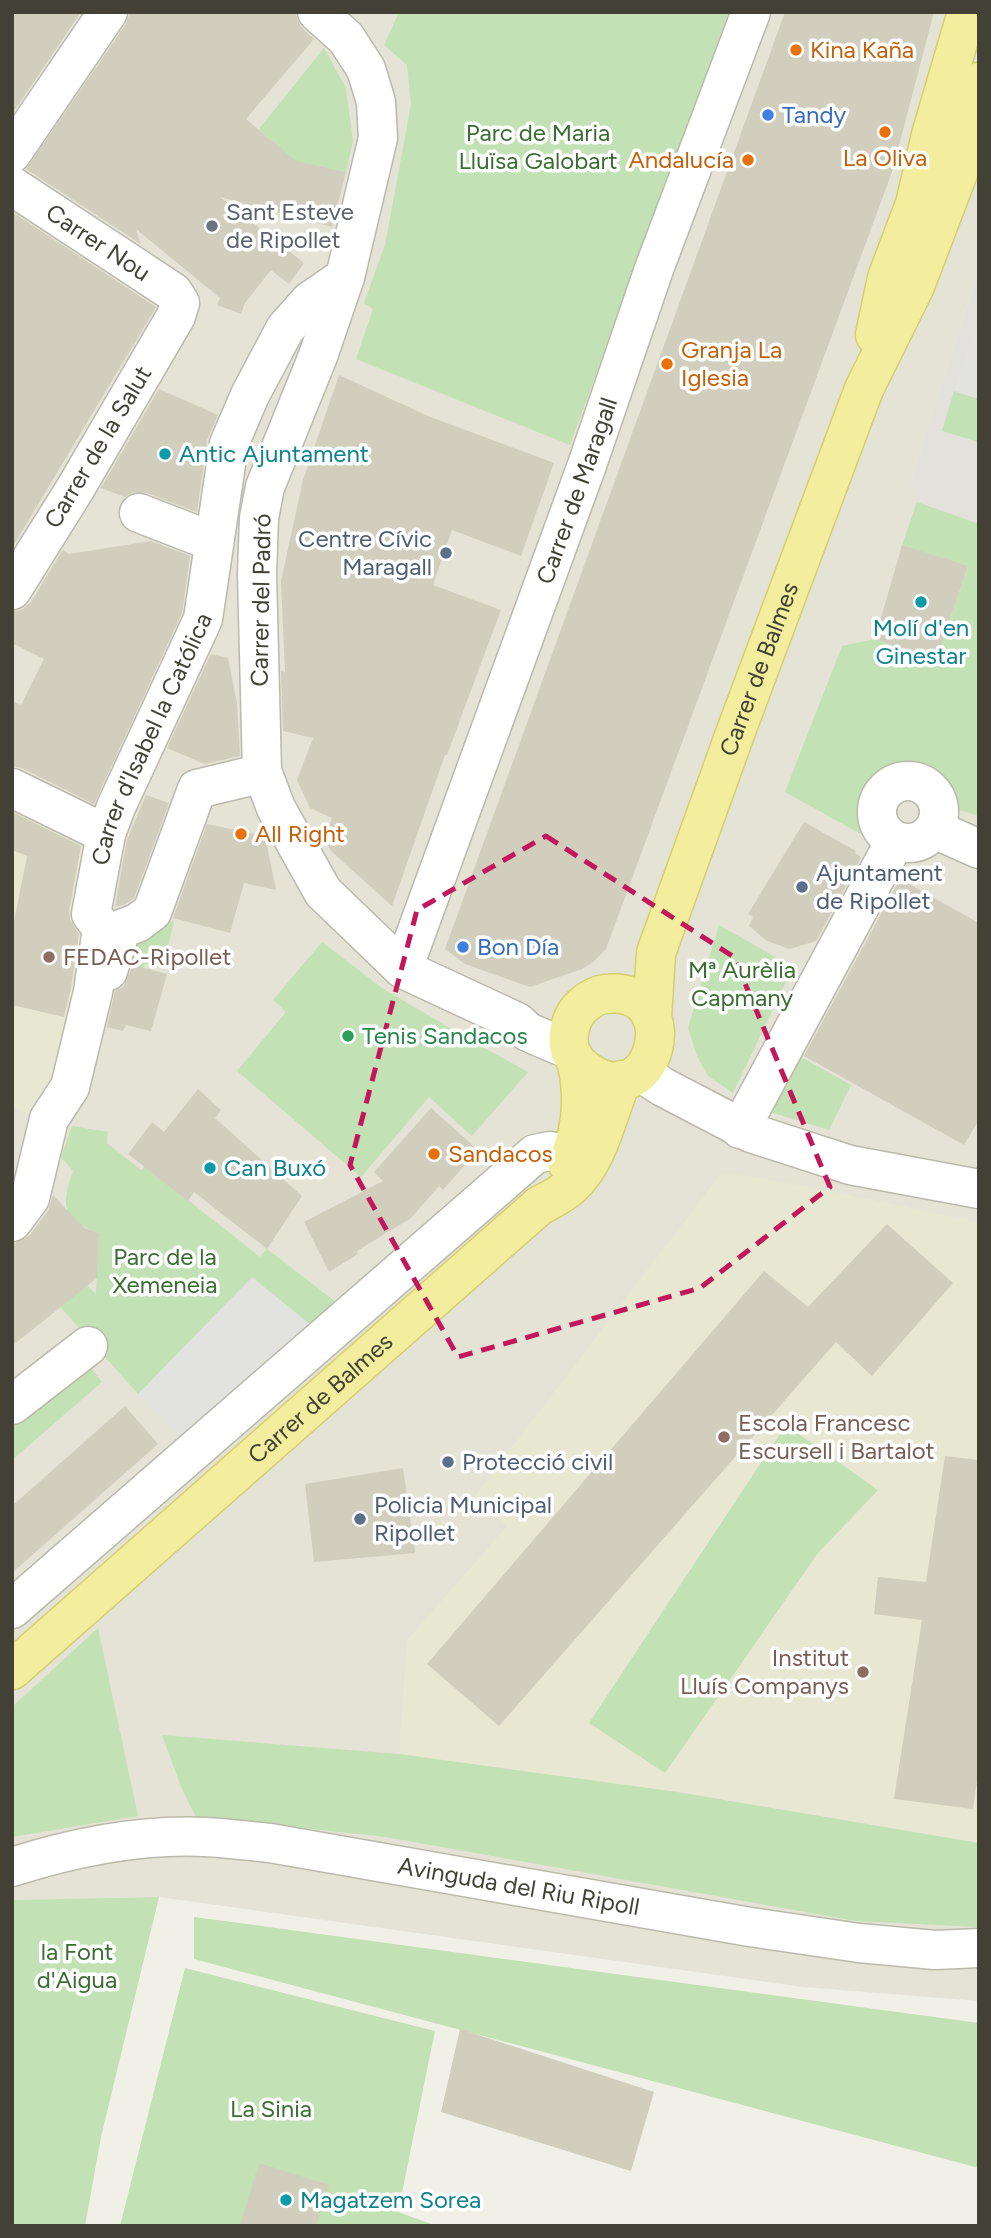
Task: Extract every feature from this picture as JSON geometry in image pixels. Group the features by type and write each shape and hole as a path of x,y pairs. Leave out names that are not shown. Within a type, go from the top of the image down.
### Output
{"main road":[{"name":"Carrer de Balmes","path":"864,389 887,278 915,204 931,135 967,12"},
{"path":"915,204 952,121 969,91 979,82"},
{"name":"Carrer de Balmes","path":"652,1017 656,953 736,731 864,389 915,286 976,127"},
{"path":"539,1206 563,1172 578,1134 581,1104 569,1035 572,1021 592,1001 656,953"},
{"path":"574,1056 589,1074 623,1088 650,1060 655,1046 656,1031 652,1017 644,1006 633,998 619,993 592,1001"},
{"name":"Carrer de Balmes","path":"12,1670 539,1206 571,1186 586,1169 623,1088"}],"street":[{"path":"12,153 108,12"},
{"name":"Carrer del Padró","path":"317,12 346,38 366,69 376,103 378,138 345,277 318,356 265,487 258,518 262,771 276,808 323,892 403,969 517,1022 528,1032 574,1056"},
{"name":"Carrer de Maragall","path":"403,969 587,465 654,269 751,12"},
{"name":"Carrer Nou","path":"12,186 173,292 180,303"},
{"name":"Carrer d'Isabel la Católica","path":"12,1222 30,1198 29,1127 70,1087 93,992 102,928 91,914 106,834 140,751 202,619 229,444 250,394 285,329 310,301 345,277"},
{"name":"Carrer de la Salut","path":"12,590 75,489 176,316 180,303"},
{"path":"139,513 214,542"},
{"path":"93,992 101,992 121,929 152,912 197,789 262,771"},
{"path":"913,782 923,785 936,800 939,810 934,829 921,841 895,841 881,828 877,809 886,791 893,785 913,782"},
{"path":"12,788 106,834"},
{"path":"934,829 979,849"},
{"path":"740,1129 895,841"},
{"path":"517,1022 592,1001"},
{"path":"623,1088 850,1165 979,1189"},
{"path":"12,1609 535,1154 550,1151 570,1156"},
{"path":"12,1405 88,1346"},
{"name":"Avinguda del Riu Ripoll","path":"12,1867 60,1852 163,1838 204,1837 270,1843 859,1943 935,1950 979,1948"},
{"name":"Avinguda del Riu Ripoll","path":"12,1844 60,1852"}],"highlighted area":[{"path":"546,836 734,957 830,1187 700,1288 458,1357 350,1165 417,910"}],"shaded area":[{"path":"12,12 979,12 979,270 910,483 979,524 979,2001 803,1987 159,1897 12,1900"},
{"path":"979,270 979,524 917,502 910,483"},
{"path":"979,318 979,399 954,391"},
{"name":"FEDAC-Ripollet","path":"12,798 94,843 76,935 89,938 56,1086 28,1114 12,1105"},
{"name":"Escola Francesc Escursell i Bartalot","path":"722,1172 805,1186 979,1222 979,1843 677,1792 399,1754 407,1640 507,1526 474,1497"},
{"path":"252,1277 311,1325 183,1441 138,1394"}],"green space":[{"name":"Parc de Maria Lluïsa Galobart","path":"399,12 729,12 570,445 356,359 373,309 364,303 385,245 411,104 407,65 384,45"},
{"path":"324,48 346,88 353,141 346,172 304,163 300,174 280,148 259,129"},
{"path":"954,391 979,399 979,442 942,431"},
{"path":"917,502 979,524 979,816 952,808 941,785 920,771 894,777 876,791 867,808 879,844 785,792 842,646 875,639 936,660 968,567 902,545"},
{"path":"159,918 174,922 162,969 145,964 143,968 118,961"},
{"name":"Mª Aurèlia Capmany","path":"719,925 793,967 733,1093 708,1076 697,1056 688,1028"},
{"name":"Tenis Sandacos","path":"322,942 382,988 528,1072 472,1136 429,1097 361,1177 237,1071 286,1012 273,1000"},
{"path":"792,1052 851,1085 829,1130 760,1109"},
{"name":"Parc de la Xemeneia","path":"72,1126 108,1132 107,1143 141,1170 145,1166 260,1257 267,1249 336,1302 311,1325 138,1394 21,1263 43,1243 96,1294 99,1233 77,1222 67,1210 67,1193 73,1171 61,1157"},
{"path":"86,1362 102,1382 12,1460 12,1416"},
{"path":"786,1425 878,1490 818,1553 665,1773 589,1723"},
{"path":"98,1628 138,1816 12,1837 12,1707"},
{"path":"162,1735 399,1754 677,1792 979,1843 979,1927 856,1921 386,1837 196,1817 182,1789"},
{"name":"la Font d'Aigua","path":"159,1897 101,2137 85,2226 12,2226 12,1900"},
{"path":"194,1917 979,2023 979,2168 194,1959"},
{"name":"La Sinia","path":"185,1968 435,2031 398,2212 437,2226 120,2226"}],"building":[{"path":"12,12 81,12 12,114"},
{"path":"130,12 296,12 302,28 314,39 246,119 296,161 346,172 332,227 220,197 304,263 289,284 271,270 245,303 241,314 217,305 220,298 136,229 141,244 26,169 126,24"},
{"path":"785,12 934,12 892,172 606,949 582,969 530,987 465,964 445,949"},
{"path":"12,212 156,307 12,548"},
{"path":"339,375 428,416 554,463 521,556 452,530 433,585 501,610 445,755 392,906 331,851 324,838 332,818 310,808 297,780 313,738 283,731 281,671 285,672 281,581 303,480"},
{"name":"Antic Ajuntament","path":"159,389 218,415 207,440 197,512 147,493 135,492 125,497 101,488"},
{"path":"151,541 190,556 182,613 94,804 22,768 12,766 12,701 21,705 44,659 12,643 12,612 23,609 31,602 63,550 69,554"},
{"name":"Molí d'en Ginestar","path":"902,545 968,566 936,660 875,639"},
{"path":"211,654 228,658 237,703 240,756 205,764 167,748"},
{"path":"146,795 169,803 134,898 115,907 127,840"},
{"path":"12,812 81,846 69,911 70,920 79,934 64,1017 12,1005 12,931 27,856 12,850"},
{"name":"Ajuntament de Ripollet","path":"804,822 856,851 861,857 816,941 790,949 767,941 749,926 753,917 748,914"},
{"path":"207,824 265,836 276,890 244,883 230,933 173,918"},
{"path":"900,879 979,923 979,1120 964,1145 804,1056"},
{"path":"133,965 167,974 151,1031 126,1025 123,1031 107,1027 115,991 123,987"},
{"name":"Can Buxó","path":"198,1089 221,1110 215,1118 302,1196 267,1249 194,1192 188,1201 128,1154 152,1122 164,1132"},
{"path":"431,1108 478,1150 443,1190 439,1186 411,1218 357,1251 358,1254 329,1272 304,1222 383,1181 374,1172"},
{"path":"53,1195 85,1228 99,1233 97,1278 12,1346 12,1245 30,1235 48,1211"},
{"path":"887,1224 953,1283 872,1376 836,1342 499,1726 427,1664 764,1271 808,1307"},
{"path":"125,1406 158,1444 12,1573 12,1506"},
{"path":"945,1456 979,1460 979,1767 973,1809 894,1799 922,1620 874,1614 878,1577 926,1582"},
{"name":"Policia Municipal Ripollet","path":"403,1468 415,1553 314,1562 305,1484"},
{"path":"460,2029 654,2092 631,2171 441,2112"},
{"name":"Magatzem Sorea","path":"259,2163 329,2185 316,2226 240,2226"}],"place":[{"name":"Kina Kaña","path":"796,50"},
{"name":"Tandy","path":"768,115"},
{"name":"La Oliva","path":"885,132"},
{"name":"Andalucía","path":"748,160"},
{"name":"Sant Esteve de Ripollet","path":"212,226"},
{"name":"Granja La Iglesia","path":"667,364"},
{"name":"Antic Ajuntament","path":"165,454"},
{"name":"Centre Cívic Maragall","path":"446,553"},
{"name":"Molí d'en Ginestar","path":"921,602"},
{"name":"All Right","path":"241,834"},
{"name":"Ajuntament de Ripollet","path":"802,887"},
{"name":"Bon Día","path":"463,947"},
{"name":"FEDAC-Ripollet","path":"49,957"},
{"name":"Tenis Sandacos","path":"348,1036"},
{"name":"Sandacos","path":"434,1154"},
{"name":"Can Buxó","path":"210,1168"},
{"name":"Escola Francesc Escursell i Bartalot","path":"724,1437"},
{"name":"Protecció civil","path":"448,1462"},
{"name":"Policia Municipal Ripollet","path":"360,1519"},
{"name":"Institut Lluís Companys","path":"863,1672"},
{"name":"Magatzem Sorea","path":"286,2200"}]}
